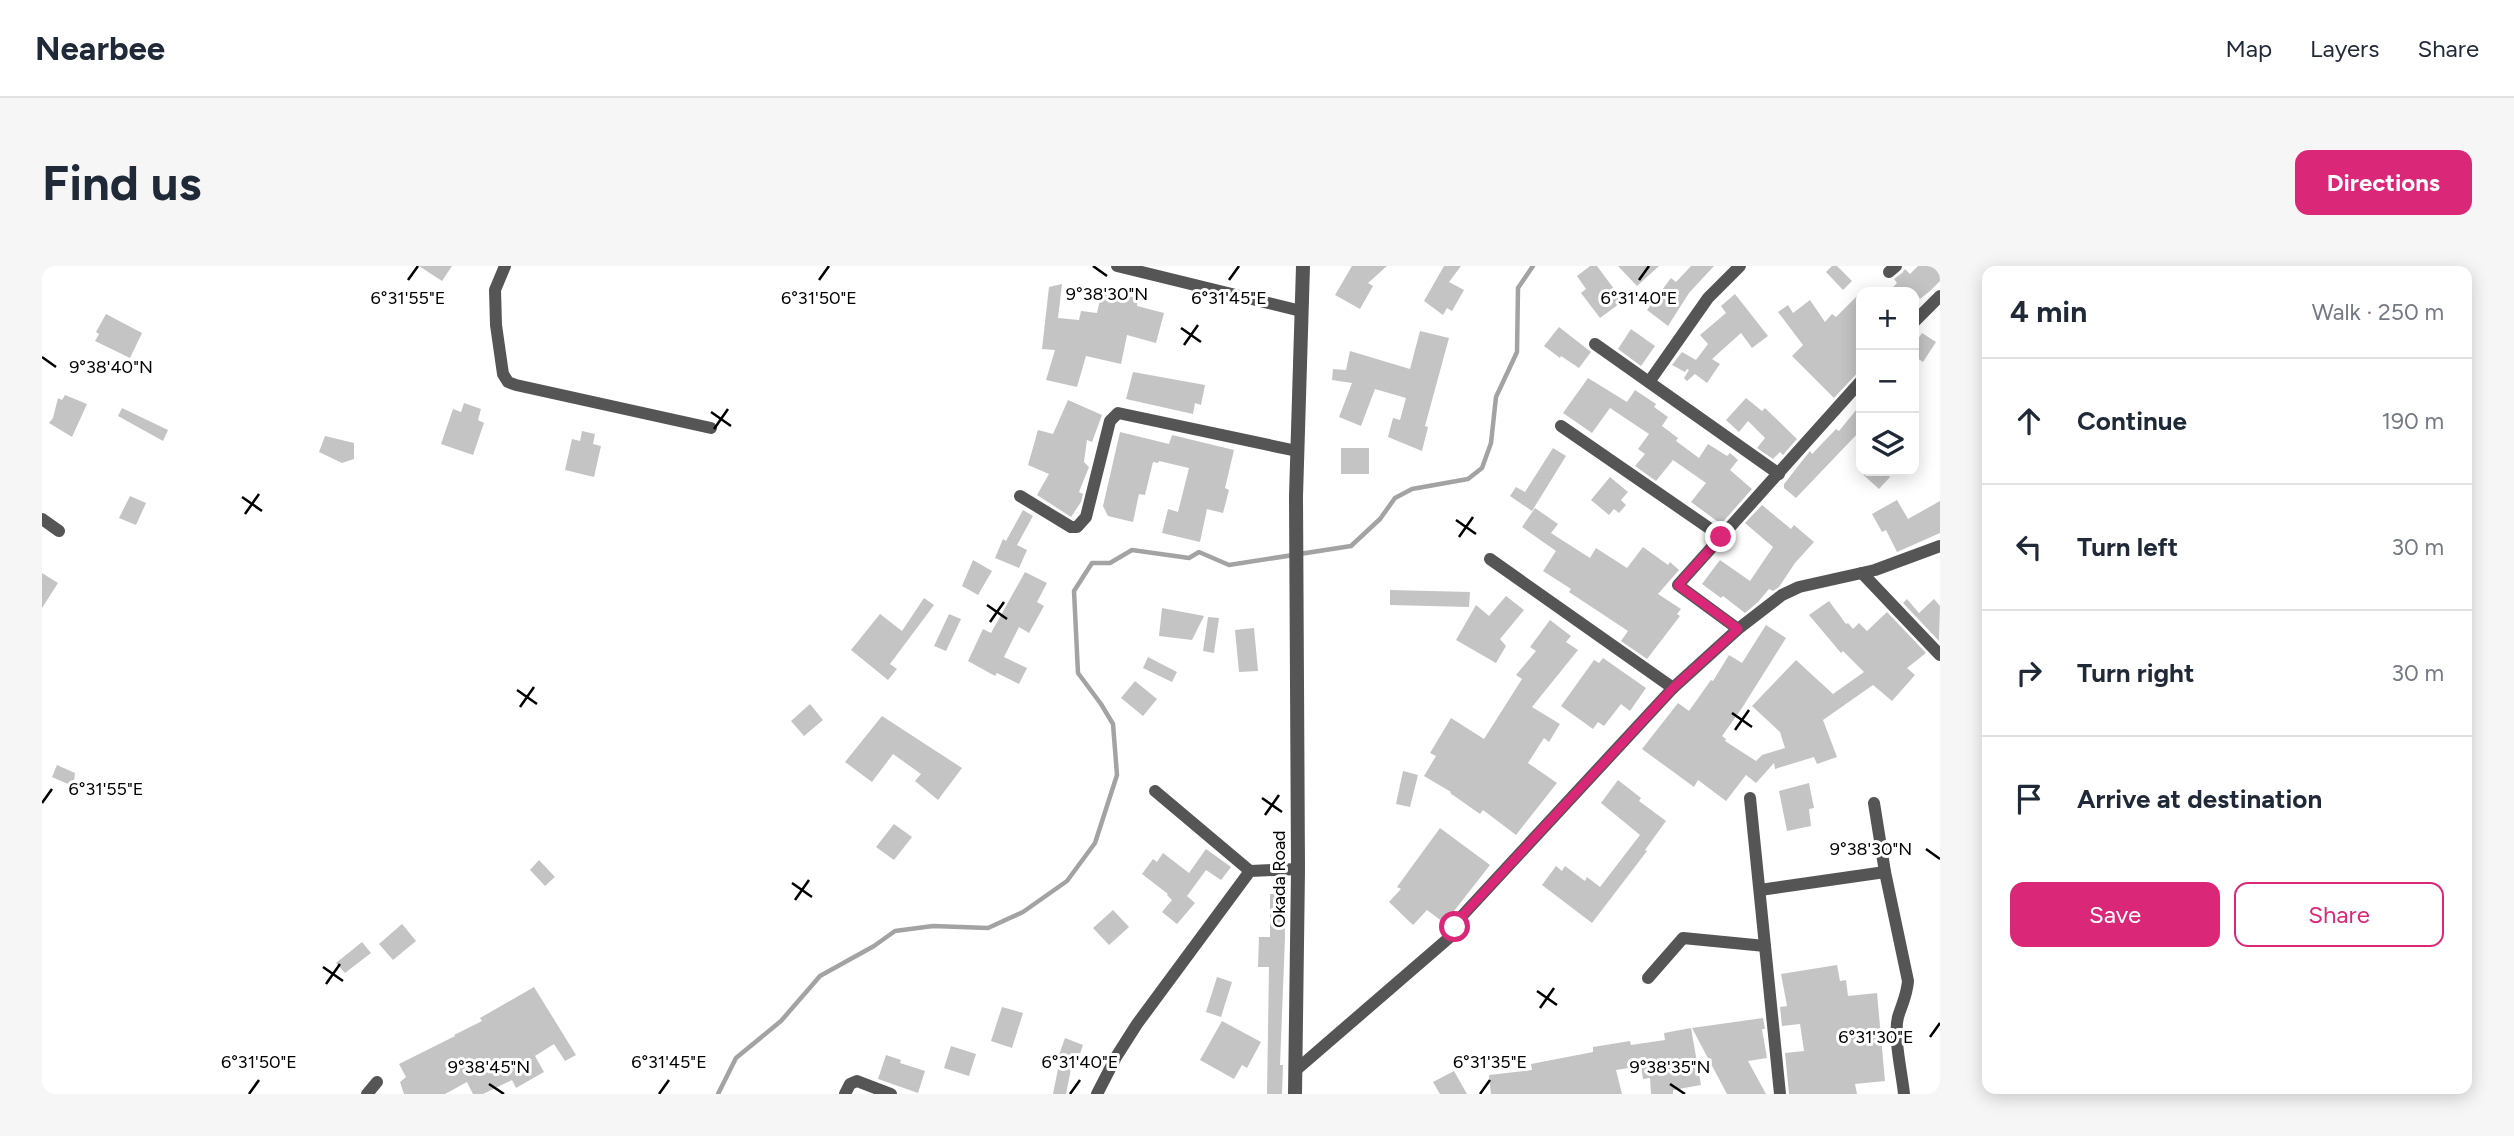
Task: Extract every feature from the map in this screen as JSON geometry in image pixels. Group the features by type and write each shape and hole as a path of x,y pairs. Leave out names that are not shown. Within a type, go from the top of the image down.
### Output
{"street":[{"path":"505,266 495,290 500,360 508,382 711,428"},
{"path":"1117,266 1301,311"},
{"name":"Okada Road","path":"1295,1094 1298,869 1295,535 1303,266"},
{"path":"1649,382 1708,298 1740,266"},
{"path":"1919,317 1940,296"},
{"path":"1595,344 1779,474"},
{"path":"1738,629 1678,585 1856,387"},
{"path":"1020,496 1072,527 1082,523 1086,517 1110,421 1118,412 1297,451"},
{"path":"1561,426 1721,537"},
{"path":"42,519 59,531"},
{"path":"1296,1070 1450,937 1461,917 1673,688 1738,629 1790,590 1862,573 1940,546"},
{"path":"1490,559 1673,688"},
{"path":"1862,573 1940,655"},
{"path":"1155,791 1250,871 1298,869"},
{"path":"1750,799 1780,1094"},
{"path":"1874,803 1885,872 1908,981 1897,1030 1904,1094"},
{"path":"1097,1094 1137,1024 1250,871"},
{"path":"1760,890 1885,872"},
{"path":"1648,978 1683,938 1765,946"},
{"path":"845,1094 850,1084 857,1081 891,1094"},
{"path":"367,1094 377,1082"}],"building":[{"path":"419,266 452,266 442,281"},
{"path":"1352,266 1387,266 1368,283 1373,286 1360,309 1335,295"},
{"path":"1444,266 1461,266 1449,282 1464,290 1452,311 1447,308 1443,315 1424,301"},
{"path":"1590,266 1597,266 1623,301 1600,318 1581,293 1586,289 1577,276"},
{"path":"1618,266 1659,266 1637,286"},
{"path":"1691,266 1714,266 1689,293 1668,326 1647,310 1671,278 1676,282"},
{"path":"1832,266 1837,266 1852,281 1843,290 1826,272"},
{"path":"1918,266 1940,266 1940,281 1920,299 1919,287 1893,287 1897,283 1894,279 1905,269 1910,274"},
{"path":"1062,284 1058,318 1079,320 1081,311 1097,313 1103,286 1122,290 1121,295 1138,298 1137,306 1164,313 1156,343 1127,335 1121,364 1086,356 1077,387 1046,380 1055,350 1042,349 1049,287"},
{"path":"1735,294 1768,336 1752,348 1741,333 1712,359 1720,364 1707,383 1695,374 1687,381 1684,378 1689,370 1685,372 1672,365 1682,352 1696,360 1708,344 1700,335 1726,313 1721,306"},
{"path":"1856,297 1856,374 1834,398 1792,356 1803,345 1778,312 1788,305 1793,313 1810,300 1825,322 1832,314 1836,317"},
{"path":"106,314 142,333 130,358 95,341 99,334 96,332"},
{"path":"1559,327 1591,352 1579,368 1544,346"},
{"path":"1631,329 1655,346 1641,366 1618,349"},
{"path":"1420,331 1449,338 1425,426 1428,427 1422,451 1388,437 1393,418 1400,420 1406,398 1375,389 1361,426 1339,417 1352,383 1332,380 1333,369 1346,370 1350,351 1410,369"},
{"path":"1922,333 1936,342 1923,362 1919,359 1919,338"},
{"path":"1133,372 1205,385 1201,405 1195,403 1193,414 1126,399"},
{"path":"1588,378 1627,402 1635,390 1656,404 1654,407 1668,417 1662,426 1678,438 1676,441 1699,458 1708,444 1727,456 1730,453 1738,460 1730,470 1752,489 1721,524 1691,502 1706,483 1673,460 1656,481 1635,466 1645,454 1638,449 1649,434 1610,408 1592,433 1563,413"},
{"path":"65,395 87,404 72,437 49,423 58,398 62,400"},
{"path":"1746,398 1762,411 1765,408 1797,439 1783,455 1780,452 1773,459 1757,448 1765,438 1748,421 1739,432 1726,420"},
{"path":"1068,400 1102,415 1092,442 1087,440 1084,462 1089,467 1079,492 1083,494 1081,502 1071,517 1037,495 1049,474 1028,465 1038,430 1053,434"},
{"path":"464,403 481,409 478,420 484,423 473,455 441,444 453,409 461,412"},
{"path":"122,408 168,430 163,441 118,416"},
{"path":"1856,410 1856,435 1796,498 1784,488 1784,484 1810,451 1812,454 1836,429 1839,431"},
{"path":"582,431 595,434 593,444 601,446 594,477 565,470 572,439 580,441"},
{"path":"1120,432 1169,444 1172,435 1234,450 1225,488 1229,490 1223,513 1207,509 1200,542 1162,533 1168,509 1178,512 1189,468 1153,462 1145,495 1139,494 1133,522 1108,516 1103,506"},
{"path":"325,436 354,443 354,459 342,463 319,452"},
{"path":"1341,448 1369,448 1369,474 1341,474"},
{"path":"1553,448 1566,456 1532,511 1510,496 1516,487 1525,492"},
{"path":"1865,476 1889,476 1879,489"},
{"path":"1610,477 1628,492 1621,500 1626,505 1619,513 1614,509 1609,515 1591,500"},
{"path":"130,496 146,503 136,525 119,518"},
{"path":"1897,500 1908,519 1940,501 1940,533 1897,552 1886,530 1882,532 1872,514"},
{"path":"1762,505 1791,529 1794,525 1814,542 1795,563 1779,587 1773,591 1769,589 1745,613 1702,584 1720,560 1750,581 1773,547 1745,523"},
{"path":"1535,508 1558,524 1551,533 1590,558 1596,548 1627,568 1643,547 1679,570 1658,594 1681,609 1677,614 1680,616 1647,659 1621,641 1628,631 1569,592 1571,589 1543,571 1556,551 1522,527"},
{"path":"1023,510 1033,516 1017,545 1027,550 1019,568 995,558 1003,539 1006,541"},
{"path":"973,560 992,571 978,595 962,586"},
{"path":"1025,572 1047,583 1037,602 1044,606 1029,633 1019,627 1004,657 1027,668 1019,684 997,673 995,676 968,661 983,629 991,633"},
{"path":"42,573 58,583 42,608"},
{"path":"1390,590 1470,592 1469,607 1390,605"},
{"path":"1506,596 1524,610 1500,639 1506,646 1496,663 1456,640 1476,605 1489,616"},
{"path":"924,598 934,605 890,664 897,669 888,680 851,650 880,614 902,631"},
{"path":"1907,599 1919,613 1934,599 1940,606 1939,641 1903,603"},
{"path":"1829,601 1853,629 1859,623 1867,631 1887,612 1926,653 1907,668 1915,675 1892,701 1873,685 1823,720 1837,757 1817,764 1814,757 1775,769 1774,763 1756,783 1746,775 1726,801 1698,780 1694,787 1642,749 1678,703 1689,711 1729,655 1742,663 1766,625 1786,638 1722,736 1725,741 1756,761 1762,755 1785,748 1780,732 1752,706 1796,660 1833,694 1864,672 1843,651 1841,653 1809,615"},
{"path":"1162,608 1204,616 1192,640 1159,636"},
{"path":"949,614 961,619 946,651 934,646"},
{"path":"1208,617 1219,618 1214,653 1203,651"},
{"path":"1550,620 1571,636 1566,642 1578,650 1532,707 1560,724 1549,742 1544,738 1528,763 1557,783 1516,835 1483,810 1480,814 1424,776 1436,756 1430,753 1451,718 1484,739 1522,679 1516,675 1536,651 1530,647"},
{"path":"1254,628 1258,671 1239,672 1235,630"},
{"path":"1148,657 1177,672 1172,682 1143,668"},
{"path":"1603,658 1646,688 1630,711 1621,704 1604,726 1598,722 1593,729 1561,706 1594,660 1599,663"},
{"path":"1135,681 1157,699 1143,716 1121,698"},
{"path":"810,704 823,720 804,736 791,721"},
{"path":"882,716 962,768 938,800 915,781 921,774 893,754 872,782 845,762"},
{"path":"57,765 75,773 74,781 68,784 52,777"},
{"path":"1403,771 1418,775 1410,807 1396,804"},
{"path":"1618,780 1641,798 1639,801 1666,821 1645,850 1647,851 1592,923 1542,885 1556,866 1562,871 1565,866 1585,881 1587,877 1600,887 1640,835 1601,803"},
{"path":"1809,783 1814,808 1809,809 1811,826 1787,831 1779,791"},
{"path":"894,824 912,837 894,860 876,847"},
{"path":"1440,828 1490,865 1454,911 1447,925 1427,910 1413,925 1389,902 1401,889 1397,887"},
{"path":"1206,849 1231,867 1221,880 1206,870 1187,896 1195,903 1177,924 1162,912 1172,900 1168,894 1142,874 1153,859 1157,862 1163,853 1189,873"},
{"path":"539,860 555,877 545,886 530,870"},
{"path":"1270,894 1284,894 1280,1065 1283,1065 1282,1094 1267,1094 1269,967 1258,967 1259,937 1270,937"},
{"path":"1113,910 1129,927 1109,945 1093,928"},
{"path":"402,924 416,941 393,960 379,944"},
{"path":"362,942 371,953 345,973 336,963"},
{"path":"1837,965 1840,981 1846,980 1848,996 1877,993 1885,1081 1855,1084 1857,1094 1789,1094 1785,1053 1804,1051 1800,1024 1782,1026 1780,1007 1787,1006 1781,974"},
{"path":"1217,977 1232,982 1221,1017 1206,1012"},
{"path":"534,987 576,1055 565,1061 554,1044 535,1056 544,1072 516,1088 512,1080 483,1094 473,1094 467,1082 445,1094 404,1094 400,1082 406,1077 399,1064 482,1021 480,1018"},
{"path":"1002,1007 1023,1013 1012,1048 991,1041"},
{"path":"1763,1018 1767,1058 1748,1061 1766,1094 1727,1094 1692,1028"},
{"path":"1222,1021 1261,1042 1247,1068 1242,1065 1234,1079 1200,1060"},
{"path":"1691,1028 1701,1085 1673,1090 1673,1094 1651,1094 1650,1078 1643,1079 1641,1066 1616,1070 1622,1094 1491,1094 1489,1075 1532,1070 1531,1064 1593,1052 1593,1047 1630,1041 1631,1045 1665,1040 1664,1033"},
{"path":"1065,1038 1083,1045 1076,1065 1072,1064 1066,1094 1053,1094 1060,1059 1058,1058"},
{"path":"951,1046 976,1054 969,1076 944,1068"},
{"path":"886,1055 925,1071 918,1093 878,1079"},
{"path":"1454,1071 1467,1094 1440,1094 1433,1082"}],"waterway":[{"path":"718,1094 736,1058 781,1021 820,976 895,931 933,926 988,928 1023,912 1067,881 1095,843 1117,775 1113,724 1078,673 1074,591 1092,563 1110,563 1132,550 1189,558 1199,552 1229,565 1351,546 1380,519 1395,498 1412,489 1468,479 1482,468 1491,443 1496,397 1517,352 1518,288 1533,266"}],"route":[{"path":"1455,927 1461,917 1673,688 1738,629 1678,585 1721,537"}]}
